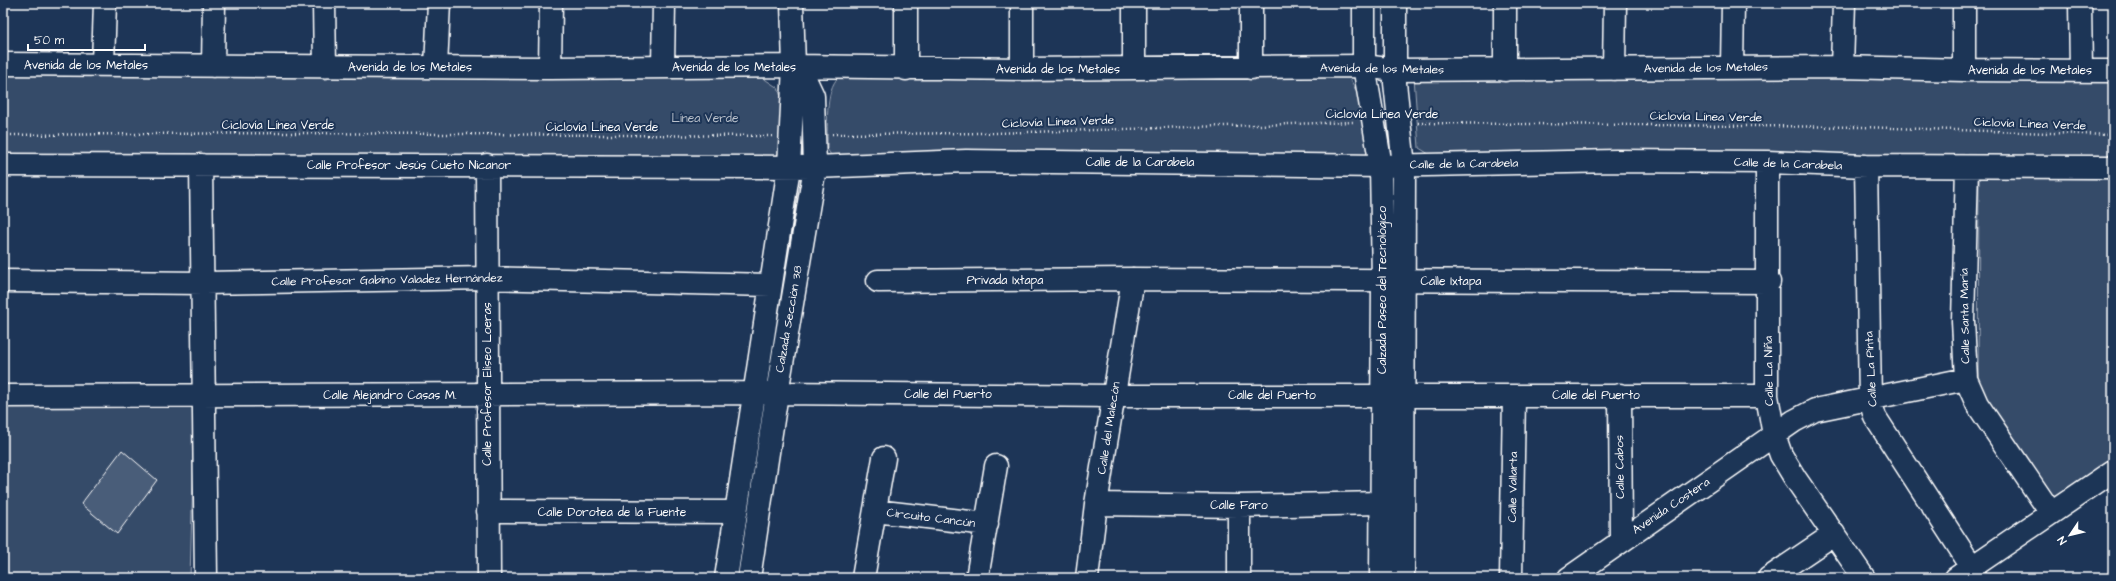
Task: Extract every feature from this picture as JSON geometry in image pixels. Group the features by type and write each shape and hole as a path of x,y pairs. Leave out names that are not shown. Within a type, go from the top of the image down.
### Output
{"street":[{"path":"103,64 105,3"},
{"path":"213,66 214,3"},
{"path":"324,3 324,67"},
{"path":"436,67 439,3"},
{"path":"550,68 551,3"},
{"path":"663,67 664,3"},
{"name":"Calzada Sección 38","path":"726,578 789,167 794,66 792,3"},
{"path":"906,3 906,69"},
{"path":"1022,3 1022,70"},
{"path":"1134,3 1134,68"},
{"path":"1251,3 1251,68"},
{"name":"Calzada Paseo del Tecnológico","path":"1364,3 1364,66 1381,166 1394,281"},
{"name":"Calzada Paseo del Tecnológico","path":"1395,3 1395,70 1404,166 1394,281 1393,395 1403,578"},
{"path":"1505,3 1505,70"},
{"path":"1614,69 1616,3"},
{"path":"1732,67 1733,3"},
{"path":"1842,67 1844,3"},
{"path":"1964,3 1964,70"},
{"path":"2080,3 2082,71"},
{"name":"Avenida de los Metales","path":"3,64 550,68 794,66 1022,70 1364,66 1395,70 1842,67 2113,71"},
{"name":"Calzada Sección 38","path":"749,578 777,393 815,167 813,96 806,81 794,66"},
{"name":"Calle de la Carabela","path":"815,167 966,161 1381,166 1616,161 1767,162 1866,166 2113,166"},
{"name":"Calle La Niña","path":"1767,162 1769,282 1767,396 1774,435 1781,455 1795,478 1864,578"},
{"name":"Calle Profesor Jesús Cueto Nicanor","path":"3,165 815,167"},
{"path":"201,165 204,283 203,396 206,578"},
{"name":"Calle Profesor Eliseo Loeras","path":"487,165 489,578"},
{"name":"Calle La Pinta","path":"1866,166 1870,399 1875,417 1882,430 1964,573"},
{"name":"Calle Santa María","path":"1967,167 1962,321 1966,379 1977,404 2051,513"},
{"name":"Calle Profesor Gabino Valadez Hernández","path":"3,281 204,283 487,278 771,284"},
{"name":"Calle Ixtapa","path":"1133,279 1769,282"},
{"name":"Privada Ixtapa","path":"878,281 1133,279"},
{"name":"Calle del Malecón","path":"1087,578 1096,504 1115,396 1133,279"},
{"path":"1774,435 1794,421 1815,410 1966,379"},
{"name":"Calle Alejandro Casas M.","path":"3,396 777,393"},
{"name":"Calle del Puerto","path":"777,393 1115,396 1767,396"},
{"name":"Calzada Paseo del Tecnológico","path":"1381,578 1381,503 1393,395"},
{"name":"Calle Cabos","path":"1620,395 1621,540"},
{"name":"Calle Vallarta","path":"1511,578 1514,396"},
{"name":"Avenida Costera","path":"1569,578 1621,540 1774,435"},
{"path":"864,578 884,458"},
{"name":"Circuito Cancún","path":"977,578 996,466"},
{"path":"1964,573 2113,471"},
{"name":"Calle Faro","path":"1096,504 1239,506 1381,503"},
{"path":"1239,506 1239,578"},
{"name":"Calle Dorotea de la Fuente","path":"488,511 736,512"},
{"name":"Circuito Cancún","path":"875,512 987,524"},
{"path":"1769,578 1834,534"}],"path":[{"name":"Ciclovía Línea Verde","path":"815,134 995,133 1374,122"},
{"name":"Ciclovía Línea Verde","path":"1399,123 1862,127 2113,135"},
{"name":"Ciclovía Línea Verde","path":"3,135 287,133 790,136"}],"green space":[{"name":"Línea Verde","path":"3,73 760,76 778,88 782,100 783,162 3,158"},
{"path":"1348,74 1357,93 1371,157 831,155 827,149 829,100 834,83 839,77"},
{"path":"1414,77 2113,80 2113,157 1429,154 1419,148"},
{"path":"1979,178 2113,179 2113,459 2056,500 1978,387"},
{"path":"3,403 195,406 190,578 3,578"}],"building":[{"path":"122,450 157,480 117,534 81,504"}]}
